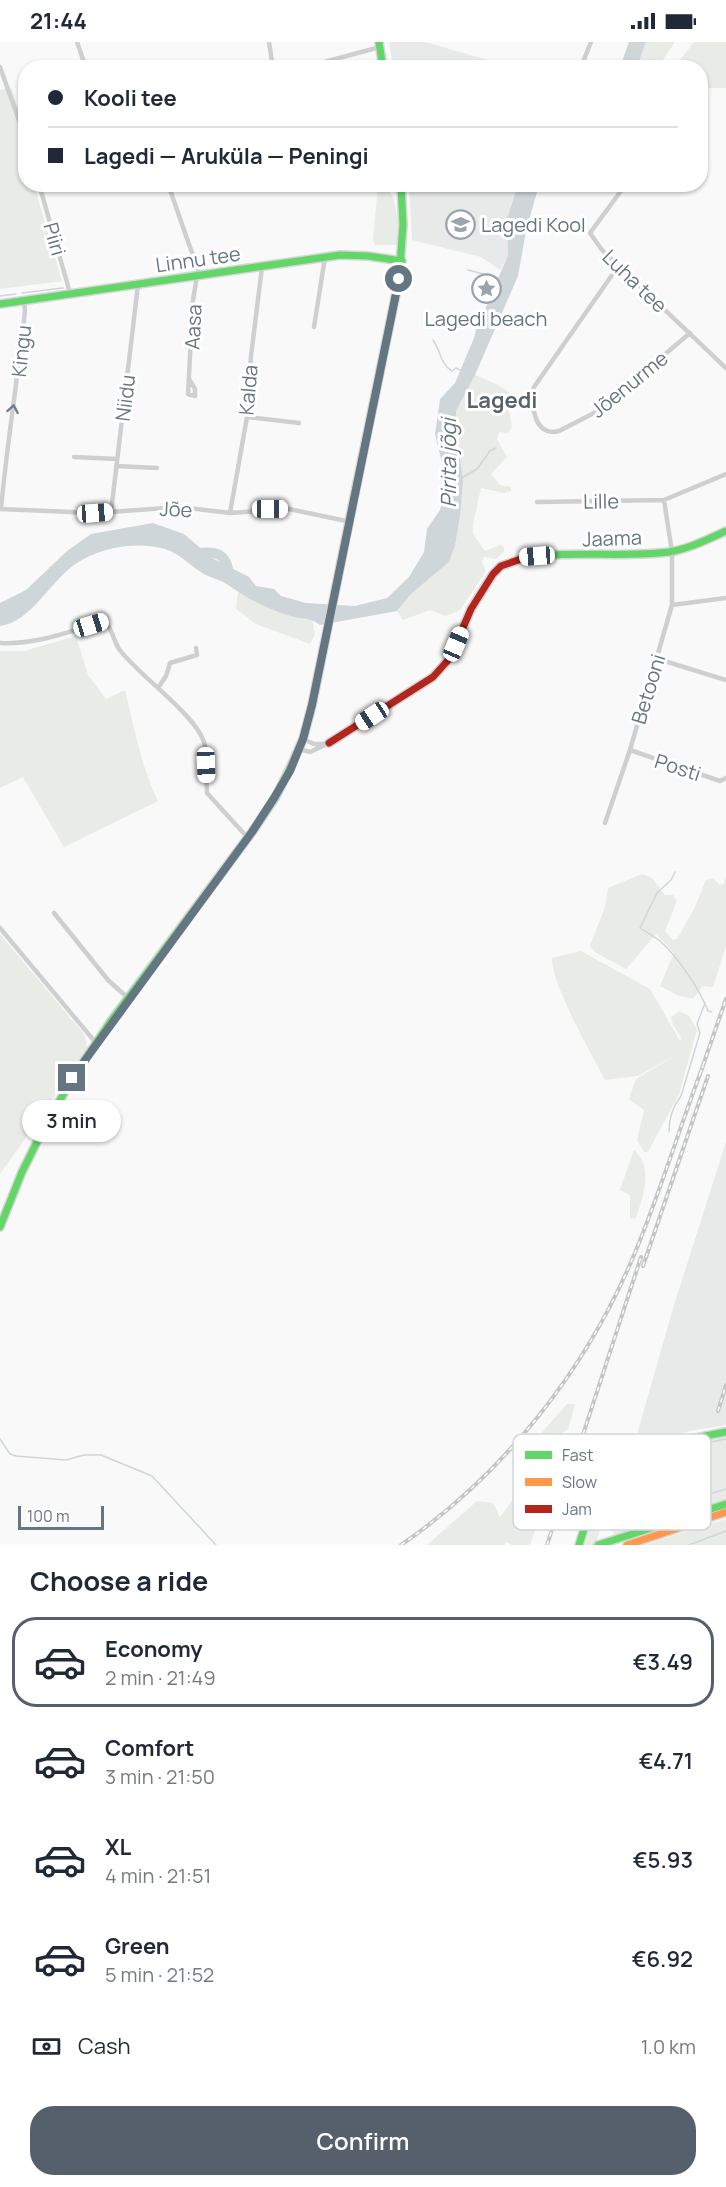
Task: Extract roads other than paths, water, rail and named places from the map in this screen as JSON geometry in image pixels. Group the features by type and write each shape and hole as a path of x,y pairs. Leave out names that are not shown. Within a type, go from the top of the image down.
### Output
{"main road":[{"path":"380,45 382,60"},
{"path":"0,1227 20,1175 44,1125 72,1078 248,838 274,798 303,739 317,688 402,261 403,212 401,192"},
{"name":"Linnu tee","path":"0,304 340,255 402,261"},
{"name":"Jaama","path":"329,743 433,677 445,666 481,593 498,569 510,560 554,555 672,552 726,531"},
{"path":"711,1435 726,1432"},
{"path":"711,1509 726,1504"},
{"path":"711,1517 726,1512"},
{"path":"579,1545 584,1530"},
{"path":"598,1545 644,1530"},
{"path":"627,1545 672,1530"}],"street":[{"path":"77,42 83,60"},
{"path":"269,42 272,60"},
{"path":"584,60 591,42"},
{"path":"329,60 380,45"},
{"path":"0,67 18,118"},
{"name":"Piiri","path":"41,192 70,293"},
{"path":"171,192 197,266 198,275"},
{"name":"Luha tee","path":"620,192 590,233 602,250 726,368"},
{"path":"314,327 325,257"},
{"name":"Jõenurme","path":"619,265 534,387 531,399 532,408 540,424 546,430 559,431 598,411 690,333"},
{"name":"Kalda","path":"230,513 247,417 251,356 262,267"},
{"name":"Aasa","path":"189,379 193,300 198,275"},
{"name":"Niidu","path":"111,512 138,285"},
{"name":"Kingu","path":"1,509 8,437 18,383 24,300"},
{"path":"247,417 299,423"},
{"path":"0,436 8,437"},
{"path":"74,457 117,459"},
{"path":"116,466 157,468"},
{"name":"Lille","path":"537,502 664,500 726,474"},
{"path":"664,500 672,552"},
{"name":"Jõe","path":"1,509 111,512 180,507 230,513 290,509 351,522"},
{"name":"Betooni","path":"605,823 658,659 672,605 672,552"},
{"path":"672,605 726,598"},
{"path":"0,644 39,641 104,621 109,625 118,649 187,718 203,740 207,794 248,838"},
{"path":"158,688 166,676 170,663 197,655 196,648"},
{"path":"658,659 726,680"},
{"path":"303,739 314,744 329,743"},
{"name":"Jaama","path":"299,749 310,752 329,743"},
{"name":"Posti","path":"630,750 720,780 726,778"},
{"path":"54,913 108,980 129,999"},
{"path":"0,928 96,1044"}],"water":[{"path":"629,42 646,42 640,60 623,60"},
{"path":"516,192 537,192 526,231 518,276 475,375 456,411 456,432 463,480 455,546 449,562 411,594 397,611 320,625 311,620 280,613 252,600 225,583 204,574 171,551 154,547 131,546 108,549 77,563 58,579 32,609 11,623 0,626 0,603 26,590 67,551 91,534 153,523 184,534 212,558 249,577 256,586 274,589 281,596 306,603 355,606 387,598 409,577 424,552 427,529 440,510 445,491 442,463 435,434 440,399 455,383 474,338 478,322 508,255 507,218"}],"waterway":[{"path":"468,270 499,278"},
{"path":"22,293 63,288"},
{"path":"0,296 16,294"},
{"path":"433,340 448,368 452,371 456,368 460,370"},
{"path":"462,478 477,469 490,451 496,448"},
{"name":"Pirita jõgi","path":"191,554 206,552 218,554 226,562 229,577"},
{"path":"675,872 671,880 657,893 640,928 660,941 674,955 694,983 708,1011 711,1012"},
{"path":"669,1132 672,1113 681,1096 700,1033 697,1024 705,1003"},
{"path":"0,1439 10,1454 16,1456 66,1460 84,1455 101,1455 152,1476 216,1545"},
{"path":"711,1442 726,1439"},
{"path":"711,1494 726,1489"},
{"path":"689,1545 726,1531"}],"railway":[{"path":"700,1074 726,999"},
{"path":"522,1434 566,1379 592,1339 614,1298 634,1255 703,1066"},
{"path":"643,1266 708,1076"},
{"path":"583,1434 641,1257"},
{"path":"718,1411 726,1385"},
{"path":"401,1545 439,1517 474,1486 513,1445"},
{"path":"547,1545 552,1530"}],"place":[{"name":"Lagedi Kool","path":"460,224"},
{"name":"Lagedi beach","path":"486,288"}],"district":[{"name":"Lagedi","path":"502,400"}]}
